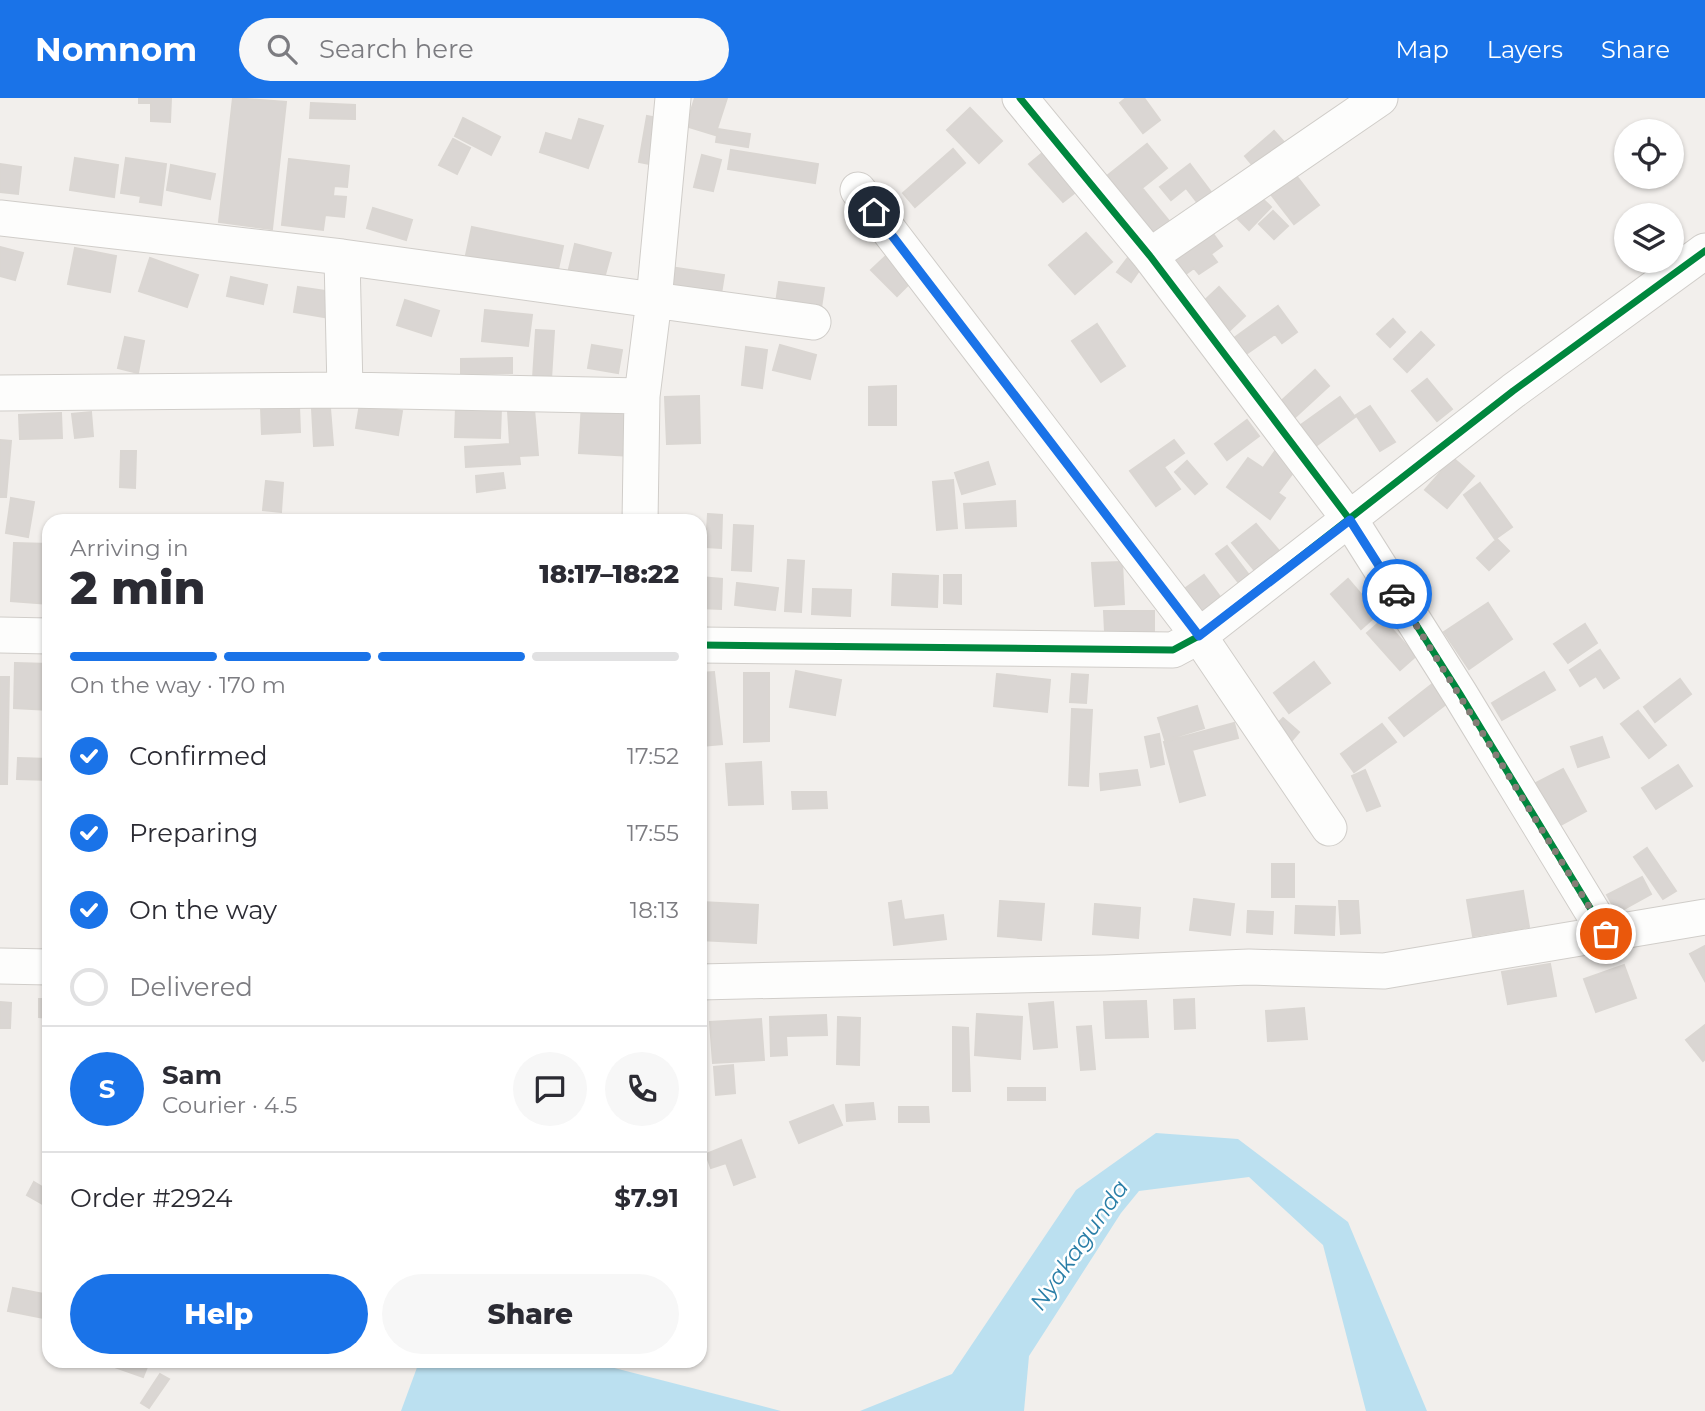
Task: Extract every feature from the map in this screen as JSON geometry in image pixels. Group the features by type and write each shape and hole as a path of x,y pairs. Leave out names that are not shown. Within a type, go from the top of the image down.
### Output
{"street":[{"path":"640,514 642,396 673,98"},
{"path":"1020,98 1150,256 1350,520 1606,934"},
{"path":"1150,256 1380,98"},
{"path":"858,190 1199,636 1329,828"},
{"path":"0,218 342,257 813,322"},
{"path":"707,645 1173,650 1199,636 1513,391 1705,251"},
{"path":"342,257 345,390"},
{"path":"0,393 345,390 642,396"},
{"path":"0,635 42,636"},
{"path":"707,982 1249,967 1384,971 1705,916"},
{"path":"0,966 42,967"}],"water":[{"name":"Nyakagunda","path":"1156,1133 1238,1139 1348,1222 1427,1411 1366,1411 1323,1245 1249,1177 1139,1191 1121,1213 1029,1356 1024,1411 860,1411 952,1374 1076,1190"},
{"path":"417,1368 614,1368 781,1411 401,1411"}],"building":[{"path":"139,98 171,98 170,122 151,121 151,103 139,103"},
{"path":"233,98 286,102 272,229 219,222"},
{"path":"695,98 727,98 715,135 686,126"},
{"path":"1126,98 1144,98 1160,120 1143,133 1120,103"},
{"path":"311,103 355,105 355,119 310,118"},
{"path":"970,108 1002,141 979,163 947,130"},
{"path":"647,116 663,119 655,165 639,162"},
{"path":"463,118 500,137 491,155 455,136"},
{"path":"579,119 603,126 588,168 540,152 546,133 572,141"},
{"path":"718,129 750,134 748,147 716,142"},
{"path":"1274,131 1290,149 1260,174 1245,156"},
{"path":"453,139 470,148 457,174 439,165"},
{"path":"1147,144 1167,168 1142,188 1174,227 1153,244 1102,180"},
{"path":"953,149 965,163 915,207 903,193"},
{"path":"731,150 818,164 815,183 728,169"},
{"path":"1045,151 1078,190 1063,202 1029,164"},
{"path":"702,155 721,160 713,191 694,187"},
{"path":"75,158 118,165 114,197 70,190"},
{"path":"126,158 166,164 161,205 140,202 141,196 121,193"},
{"path":"289,159 349,166 347,187 334,186 333,196 346,197 344,217 325,215 323,230 282,225"},
{"path":"0,164 21,167 18,194 0,192"},
{"path":"1190,164 1214,196 1200,206 1186,188 1171,200 1160,187"},
{"path":"171,165 215,174 210,199 167,190"},
{"path":"1291,169 1319,205 1294,224 1266,188"},
{"path":"1255,192 1271,207 1249,230 1233,214"},
{"path":"373,208 412,220 406,240 367,228"},
{"path":"1273,211 1288,226 1274,239 1259,224"},
{"path":"472,227 563,246 557,274 466,255"},
{"path":"1208,227 1222,246 1211,254 1217,262 1199,274 1194,268 1183,276 1168,256"},
{"path":"1086,233 1112,262 1075,294 1049,265"},
{"path":"575,244 611,253 603,282 568,273"},
{"path":"0,247 23,253 15,280 0,276"},
{"path":"75,248 116,256 110,292 68,284"},
{"path":"1130,255 1143,265 1131,282 1117,272"},
{"path":"886,256 911,282 897,296 871,270"},
{"path":"150,258 198,275 187,307 139,291"},
{"path":"670,267 724,275 721,294 668,287"},
{"path":"231,277 267,285 263,304 227,296"},
{"path":"779,282 824,288 821,308 776,303"},
{"path":"298,287 340,293 336,319 294,312"},
{"path":"1219,287 1245,316 1230,330 1204,301"},
{"path":"405,300 439,311 431,336 397,325"},
{"path":"1278,306 1297,332 1282,343 1275,334 1242,357 1230,341"},
{"path":"485,310 532,315 528,346 482,341"},
{"path":"1393,319 1405,332 1390,347 1377,334"},
{"path":"1097,324 1125,366 1101,382 1072,341"},
{"path":"536,330 554,331 551,379 533,378"},
{"path":"1421,332 1434,345 1407,372 1394,359"},
{"path":"125,337 144,341 138,373 118,368"},
{"path":"592,345 622,350 618,373 588,368"},
{"path":"780,345 816,355 810,379 773,370"},
{"path":"746,347 767,350 762,388 742,385"},
{"path":"512,358 512,373 461,374 461,359"},
{"path":"1315,370 1329,386 1293,419 1279,403"},
{"path":"1427,379 1452,409 1437,421 1412,391"},
{"path":"896,386 896,425 869,425 869,387"},
{"path":"699,396 700,443 667,444 665,397"},
{"path":"1340,397 1355,417 1313,448 1298,427"},
{"path":"582,403 634,406 632,456 579,453"},
{"path":"360,404 402,411 398,435 356,428"},
{"path":"299,406 300,432 262,434 261,408"},
{"path":"1370,406 1395,442 1380,451 1356,415"},
{"path":"456,407 501,408 500,438 455,437"},
{"path":"330,408 333,445 314,446 312,409"},
{"path":"534,409 538,455 519,456 520,464 466,467 465,447 510,444 508,411"},
{"path":"91,412 93,436 75,438 72,414"},
{"path":"61,413 62,438 20,439 19,415"},
{"path":"1247,420 1259,436 1227,460 1215,444"},
{"path":"0,440 11,441 6,497 0,497"},
{"path":"1174,440 1184,453 1164,467 1180,489 1156,506 1130,471"},
{"path":"1276,450 1298,466 1278,493 1285,498 1270,519 1227,487 1248,458 1263,468"},
{"path":"121,451 136,451 135,488 120,487"},
{"path":"1453,458 1474,476 1447,508 1425,490"},
{"path":"1187,461 1207,484 1195,494 1175,472"},
{"path":"988,462 995,484 962,494 955,473"},
{"path":"503,473 505,488 477,492 476,476"},
{"path":"953,480 957,528 937,530 933,482"},
{"path":"266,481 283,483 281,512 263,510"},
{"path":"1480,483 1512,527 1495,539 1464,495"},
{"path":"11,498 34,502 28,537 6,533"},
{"path":"1015,501 1016,526 966,528 964,504"},
{"path":"708,514 722,515 721,548 707,547"},
{"path":"1256,524 1280,552 1256,572 1232,543"},
{"path":"734,525 753,526 751,571 732,570"},
{"path":"1497,539 1509,551 1489,570 1477,558"},
{"path":"14,543 42,544 42,603 11,601"},
{"path":"1227,546 1249,575 1239,583 1216,554"},
{"path":"788,560 804,561 801,612 785,611"},
{"path":"1122,562 1124,604 1095,606 1092,563"},
{"path":"893,574 938,576 937,607 892,605"},
{"path":"944,575 961,575 961,604 944,603"},
{"path":"1204,575 1221,598 1200,613 1183,590"},
{"path":"707,578 722,579 721,609 707,608"},
{"path":"1348,579 1378,614 1361,629 1331,594"},
{"path":"737,583 778,588 775,610 735,605"},
{"path":"813,589 851,590 850,616 812,614"},
{"path":"1488,603 1512,639 1469,669 1444,632"},
{"path":"1104,611 1154,611 1154,632 1105,632"},
{"path":"1383,619 1416,656 1400,670 1367,633"},
{"path":"1585,624 1597,643 1568,663 1554,644"},
{"path":"1600,650 1619,678 1604,688 1596,676 1580,686 1570,670"},
{"path":"1314,662 1330,683 1289,713 1274,693"},
{"path":"15,663 42,664 42,710 14,708"},
{"path":"796,671 841,680 835,715 790,707"},
{"path":"707,672 714,672 722,744 707,746"},
{"path":"1544,672 1555,690 1502,720 1492,703"},
{"path":"744,673 769,673 769,741 744,742"},
{"path":"997,674 1050,680 1047,712 994,706"},
{"path":"1072,674 1088,675 1086,703 1070,702"},
{"path":"0,677 9,677 7,784 0,784"},
{"path":"1680,679 1691,694 1655,722 1644,707"},
{"path":"1435,682 1450,701 1404,736 1389,718"},
{"path":"1197,706 1204,728 1165,740 1158,718"},
{"path":"1072,709 1092,710 1088,786 1069,785"},
{"path":"1638,711 1666,745 1649,758 1621,724"},
{"path":"1283,718 1299,732 1287,746 1271,730"},
{"path":"1234,723 1238,738 1192,750 1205,795 1180,802 1164,742"},
{"path":"1382,724 1396,742 1354,772 1341,754"},
{"path":"1159,734 1164,764 1151,767 1145,737"},
{"path":"1602,737 1609,757 1578,767 1571,747"},
{"path":"18,758 42,759 42,780 17,779"},
{"path":"761,762 763,804 729,805 726,764"},
{"path":"1678,765 1692,786 1656,809 1642,788"},
{"path":"1563,769 1586,811 1559,826 1536,783"},
{"path":"1137,770 1140,785 1101,790 1100,774"},
{"path":"1365,770 1380,806 1367,811 1352,776"},
{"path":"792,792 826,792 827,808 793,809"},
{"path":"1647,848 1676,891 1663,899 1634,857"},
{"path":"1272,864 1294,864 1294,897 1272,897"},
{"path":"1642,877 1651,894 1617,913 1607,895"},
{"path":"1523,891 1529,927 1473,936 1467,900"},
{"path":"1194,899 1234,904 1230,935 1190,930"},
{"path":"901,901 904,920 943,915 946,939 894,945 889,903"},
{"path":"1000,901 1044,904 1041,940 998,936"},
{"path":"1339,901 1358,901 1360,933 1341,934"},
{"path":"707,902 758,905 756,943 707,940"},
{"path":"1095,904 1140,908 1138,938 1093,934"},
{"path":"1296,906 1335,907 1334,935 1295,933"},
{"path":"1248,911 1273,912 1272,934 1247,932"},
{"path":"1705,946 1705,981 1690,954"},
{"path":"1550,964 1556,996 1508,1004 1502,972"},
{"path":"1624,965 1636,998 1596,1012 1584,979"},
{"path":"39,999 42,999 42,1017 39,1017"},
{"path":"1194,999 1195,1028 1175,1029 1174,1000"},
{"path":"1146,1001 1148,1037 1106,1038 1104,1002"},
{"path":"0,1002 11,1003 10,1028 0,1028"},
{"path":"1053,1002 1057,1047 1034,1049 1029,1004"},
{"path":"1304,1008 1307,1039 1268,1041 1266,1011"},
{"path":"977,1014 1022,1017 1020,1059 975,1055"},
{"path":"826,1015 827,1035 786,1036 787,1055 771,1056 770,1017"},
{"path":"838,1017 860,1018 859,1065 837,1064"},
{"path":"761,1019 764,1060 713,1063 710,1022"},
{"path":"1705,1025 1705,1059 1703,1061 1686,1040"},
{"path":"1091,1026 1095,1069 1081,1070 1077,1027"},
{"path":"953,1027 968,1028 970,1091 953,1091"},
{"path":"733,1065 735,1093 716,1095 714,1067"},
{"path":"1008,1088 1045,1088 1045,1100 1008,1100"},
{"path":"873,1103 875,1119 847,1121 846,1105"},
{"path":"833,1105 842,1125 799,1143 790,1122"},
{"path":"899,1107 928,1107 929,1122 899,1122"},
{"path":"741,1140 755,1177 734,1185 726,1163 711,1168 707,1154"},
{"path":"34,1182 42,1187 42,1204 27,1195"},
{"path":"13,1288 42,1294 42,1318 8,1311"},
{"path":"117,1368 147,1368 143,1377"},
{"path":"160,1374 169,1379 149,1408 141,1403"}],"cycle path":[{"path":"1020,98 1150,256 1350,520 1606,934"},
{"path":"707,645 1173,650 1199,636 1513,391 1705,251"}],"way so far":[{"path":"1397,594 1606,934"}],"route":[{"path":"874,212 1199,636 1350,520 1397,594"}]}
